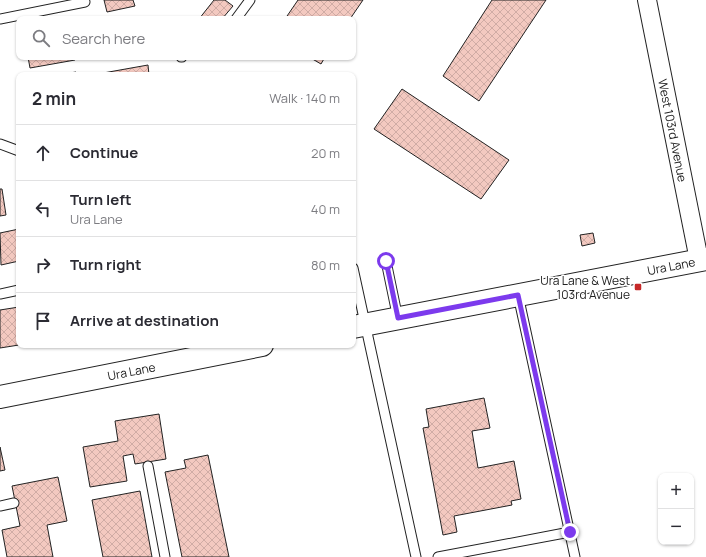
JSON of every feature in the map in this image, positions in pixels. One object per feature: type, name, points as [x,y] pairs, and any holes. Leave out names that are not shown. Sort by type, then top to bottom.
[{"type":"street","name":"West 103rd Avenue","points":[[646,0],[703,259]]},
{"type":"street","name":"Ura Lane","points":[[359,326],[703,259]]},
{"type":"street","name":"Ura Lane","points":[[0,397],[247,348]]},
{"type":"lane","points":[[238,16],[250,0]]},
{"type":"lane","points":[[0,19],[85,2]]},
{"type":"lane","points":[[0,144],[16,149]]},
{"type":"lane","points":[[386,261],[398,318]]},
{"type":"lane","points":[[0,294],[16,291]]},
{"type":"lane","points":[[518,295],[575,557]]},
{"type":"lane","points":[[356,297],[359,326],[416,557]]},
{"type":"lane","points":[[148,466],[165,557]]},
{"type":"lane","points":[[0,506],[14,503]]},
{"type":"lane","points":[[438,557],[570,532]]},
{"type":"building","points":[[104,0],[133,0],[135,6],[107,12]]},
{"type":"building","points":[[214,0],[225,0],[233,6],[225,16],[201,16]]},
{"type":"building","points":[[298,0],[363,0],[352,16],[287,16]]},
{"type":"building","points":[[492,0],[546,0],[479,101],[443,76]]},
{"type":"building","points":[[29,60],[75,60],[30,68]]},
{"type":"building","points":[[314,60],[323,60],[321,64]]},
{"type":"building","points":[[148,65],[149,72],[109,72]]},
{"type":"building","points":[[402,89],[509,160],[481,199],[374,129]]},
{"type":"building","points":[[0,189],[2,189],[6,215],[0,216]]},
{"type":"building","points":[[16,230],[16,262],[1,265],[0,233]]},
{"type":"building","points":[[593,233],[595,243],[582,246],[580,235]]},
{"type":"building","points":[[16,307],[16,345],[0,348],[0,310]]},
{"type":"building","points":[[484,398],[490,428],[472,431],[478,468],[514,461],[521,499],[511,501],[512,505],[454,516],[457,532],[443,535],[423,428],[429,427],[426,409]]},
{"type":"building","points":[[159,414],[166,459],[135,464],[133,454],[123,456],[127,481],[90,487],[83,447],[118,441],[115,421]]},
{"type":"building","points":[[0,447],[5,470],[0,471]]},
{"type":"building","points":[[208,455],[229,557],[182,557],[165,472],[186,468],[184,460]]},
{"type":"building","points":[[58,477],[67,521],[47,525],[53,557],[7,557],[2,530],[20,526],[12,486]]},
{"type":"building","points":[[140,491],[152,557],[103,557],[92,500]]},
{"type":"place","name":"Ura Lane & West 103rd Avenue","points":[[638,287]]},
{"type":"route","points":[[386,261],[398,318],[518,295],[570,532]]}]
